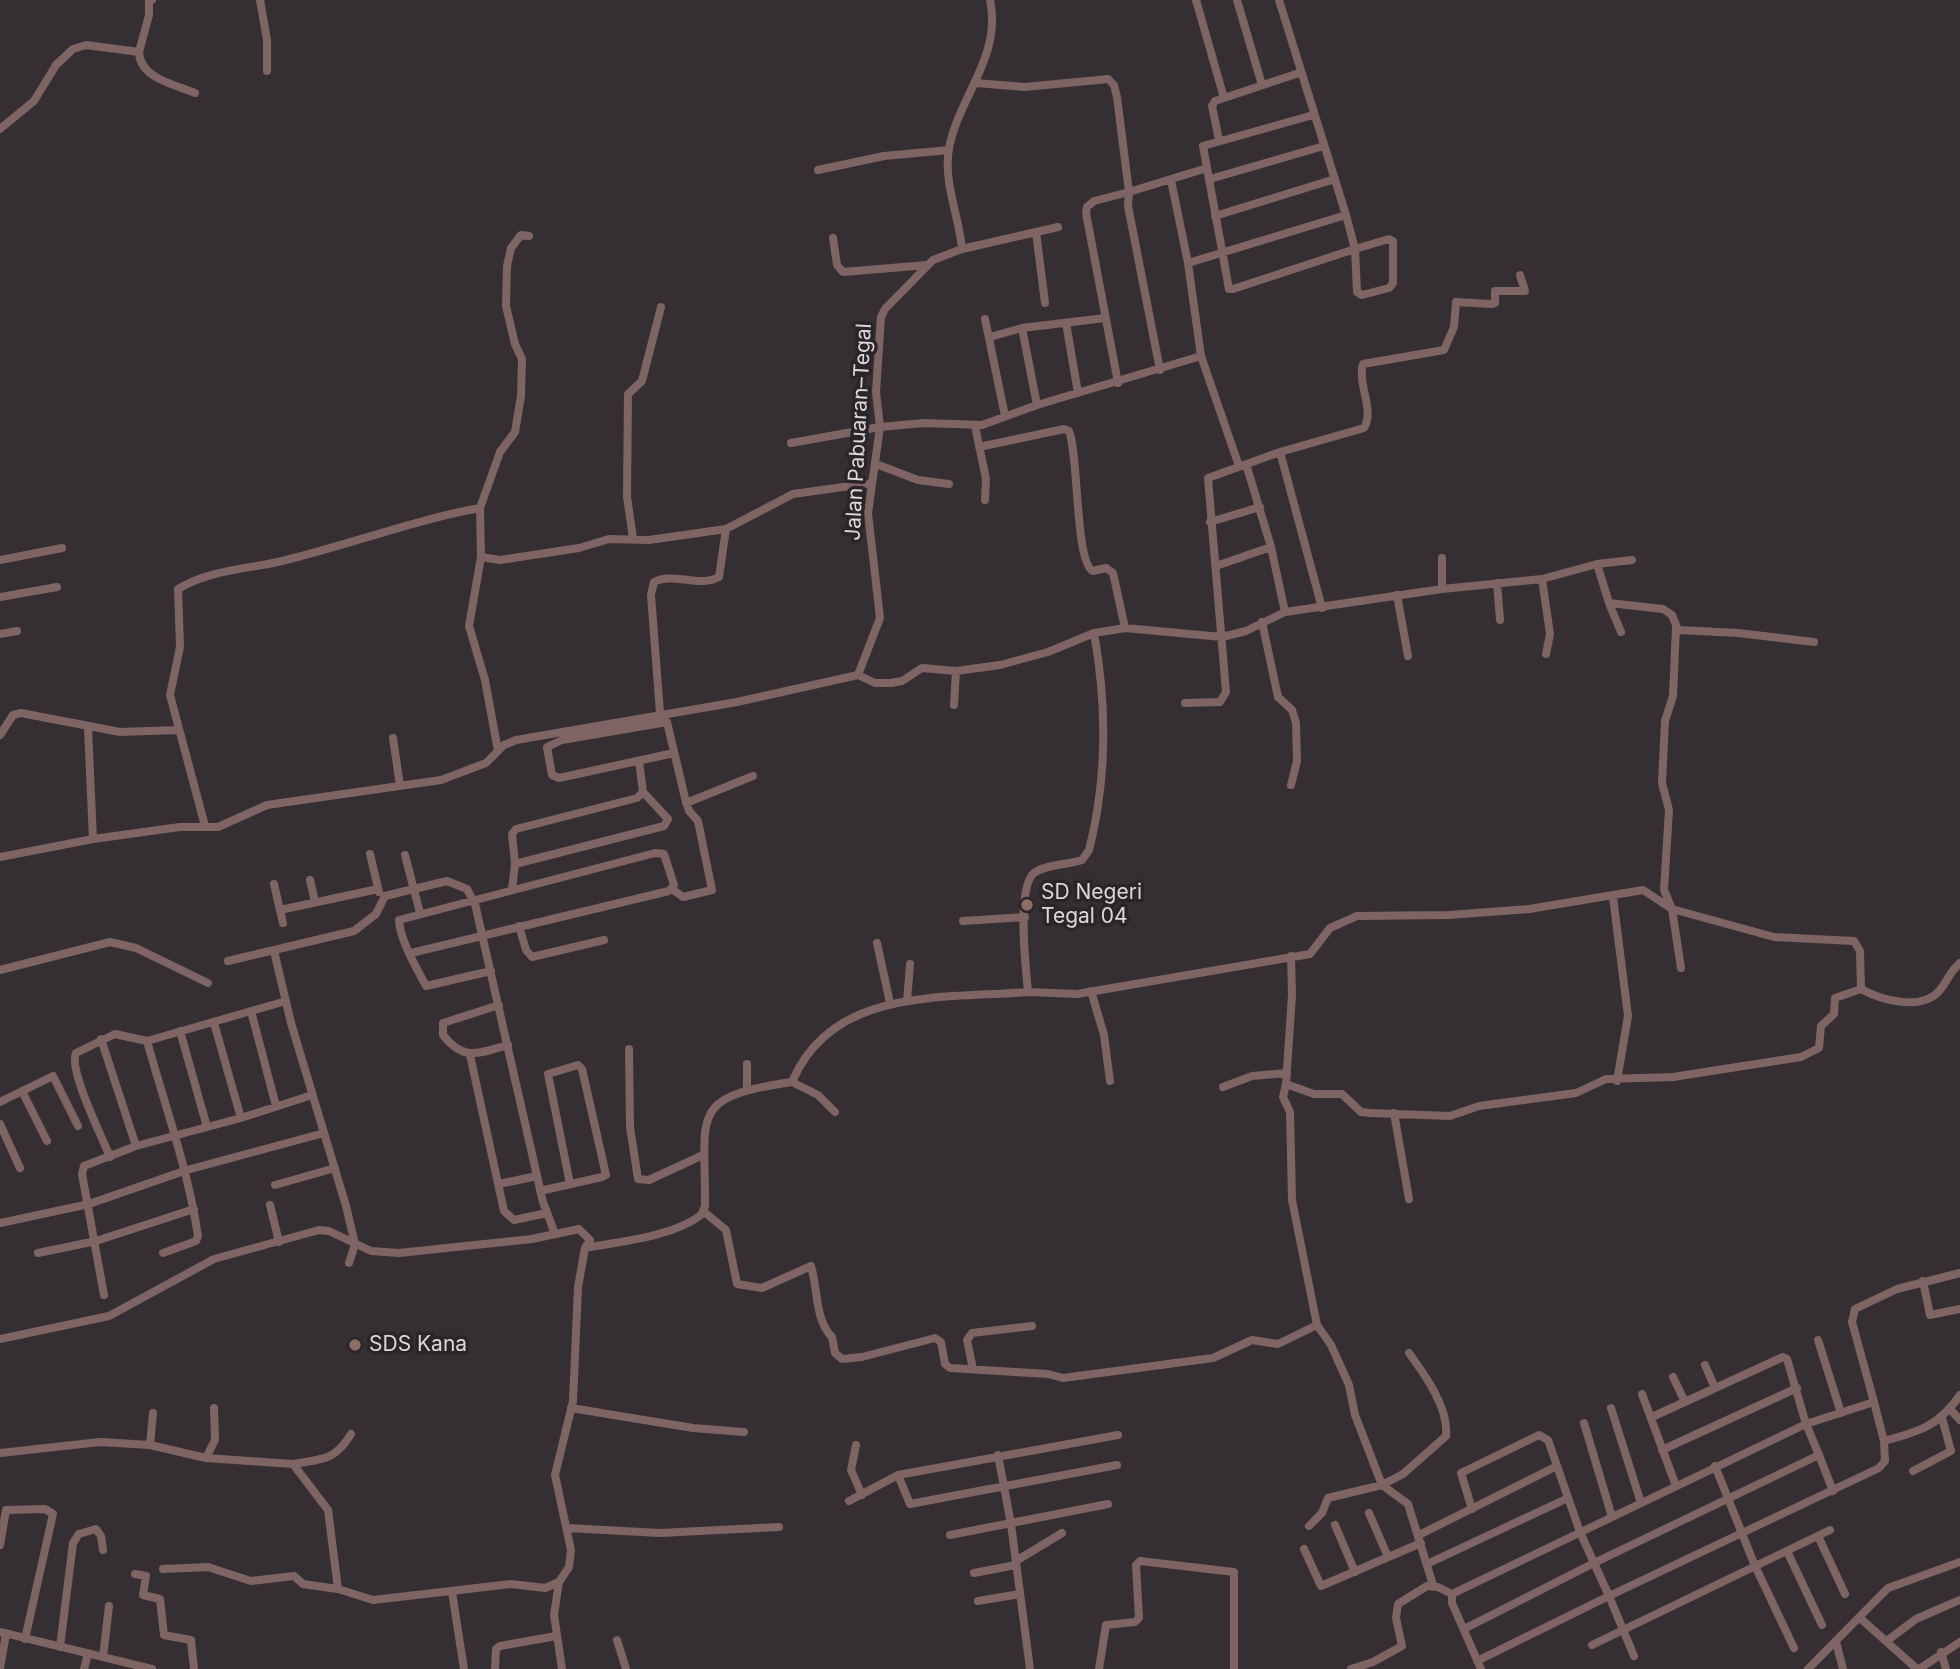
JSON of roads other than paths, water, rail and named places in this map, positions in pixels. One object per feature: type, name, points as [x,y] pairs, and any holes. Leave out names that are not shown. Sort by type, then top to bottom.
[{"type":"street","points":[[150,0],[149,15],[139,52],[140,63],[147,73],[195,93]]},
{"type":"street","points":[[260,0],[267,40],[267,71]]},
{"type":"street","points":[[962,249],[958,217],[947,177],[949,150],[958,117],[985,65],[992,29],[990,0]]},
{"type":"street","points":[[1196,0],[1224,98]]},
{"type":"street","points":[[1237,0],[1262,85]]},
{"type":"street","points":[[1279,0],[1299,73],[1335,179],[1346,215],[1354,248],[1359,295],[1392,286],[1392,239],[1354,248],[1233,289],[1227,285],[1203,146],[1313,115]]},
{"type":"street","points":[[0,129],[34,101],[53,70],[73,49],[86,46],[139,52]]},
{"type":"street","points":[[1219,141],[1213,103],[1299,73]]},
{"type":"street","points":[[976,83],[1025,87],[1102,78],[1111,81],[1117,97],[1129,191],[1128,206],[1160,370]]},
{"type":"street","points":[[1210,179],[1324,146]]},
{"type":"street","points":[[818,170],[884,156],[949,150]]},
{"type":"street","points":[[1118,383],[1087,207],[1094,201],[1207,168]]},
{"type":"street","points":[[1215,216],[1335,179]]},
{"type":"street","points":[[1171,180],[1188,263],[1200,356],[1260,507],[1285,612]]},
{"type":"street","points":[[1188,263],[1346,215]]},
{"type":"street","name":"Jalan Pabuaran–Tegal","points":[[858,675],[880,618],[869,537],[872,483],[880,427],[876,392],[882,312],[927,265],[962,249],[1058,227]]},
{"type":"street","points":[[1036,232],[1045,303]]},
{"type":"street","points":[[498,751],[485,680],[469,626],[481,557],[480,508],[492,470],[515,432],[518,421],[524,376],[522,359],[507,311],[507,266],[517,239],[521,235],[529,236]]},
{"type":"street","points":[[833,238],[837,265],[843,272],[927,265]]},
{"type":"street","points":[[1185,703],[1220,702],[1225,698],[1208,478],[1280,452],[1364,428],[1368,418],[1361,373],[1363,364],[1444,351],[1454,327],[1454,304],[1494,304],[1495,291],[1525,290],[1520,275]]},
{"type":"street","points":[[633,538],[627,497],[628,394],[642,381],[661,307]]},
{"type":"street","points":[[990,337],[1022,328],[1105,318]]},
{"type":"street","points":[[985,319],[1005,416]]},
{"type":"street","points":[[1066,323],[1078,393]]},
{"type":"street","points":[[1022,328],[1037,405]]},
{"type":"street","points":[[791,443],[880,427],[934,423],[975,426],[1200,356]]},
{"type":"street","points":[[975,426],[986,479],[985,500]]},
{"type":"street","points":[[979,447],[1064,429],[1070,432],[1086,563],[1093,571],[1107,568],[1113,573],[1125,628]]},
{"type":"street","points":[[1280,452],[1322,608]]},
{"type":"street","points":[[876,464],[918,480],[949,484]]},
{"type":"street","points":[[481,557],[500,560],[579,548],[609,539],[649,540],[726,528],[793,494],[872,483]]},
{"type":"street","points":[[1210,522],[1260,507]]},
{"type":"street","points":[[205,826],[170,695],[180,647],[178,589],[237,570],[316,552],[429,517],[480,508]]},
{"type":"street","points":[[660,713],[652,595],[654,582],[669,578],[708,581],[719,577],[726,528]]},
{"type":"street","points":[[1216,566],[1271,547]]},
{"type":"street","points":[[0,560],[62,548]]},
{"type":"street","points":[[1441,558],[1441,589]]},
{"type":"street","points":[[0,857],[93,839],[222,825],[267,805],[441,780],[486,763],[498,751],[516,740],[660,713],[737,702],[858,675],[875,683],[891,683],[902,681],[922,668],[956,670],[1012,663],[1094,633],[1125,628],[1222,637],[1246,631],[1285,612],[1441,589],[1542,579],[1597,564],[1632,560]]},
{"type":"street","points":[[1597,564],[1621,632]]},
{"type":"street","points":[[1542,579],[1550,634],[1546,654]]},
{"type":"street","points":[[1497,583],[1500,621]]},
{"type":"street","points":[[0,597],[57,587]]},
{"type":"street","points":[[1397,595],[1408,656]]},
{"type":"street","points":[[1609,603],[1663,609],[1671,613],[1676,628],[1673,696],[1665,721],[1662,772],[1669,810],[1664,890],[1672,909],[1681,968]]},
{"type":"street","points":[[1262,622],[1278,697],[1292,710],[1296,723],[1297,761],[1291,785]]},
{"type":"street","points":[[1676,628],[1814,642]]},
{"type":"street","points":[[0,634],[17,631]]},
{"type":"street","points":[[1028,992],[1025,917],[1027,889],[1034,873],[1082,860],[1089,850],[1093,835],[1102,771],[1102,678],[1094,633]]},
{"type":"street","points":[[954,705],[956,670]]},
{"type":"street","points":[[0,734],[13,715],[21,713],[88,728],[120,732],[178,730]]},
{"type":"street","points":[[411,953],[672,890],[682,897],[712,890],[698,821],[687,803],[674,753],[665,720],[562,740],[547,747],[546,752],[552,775],[559,778],[674,753]]},
{"type":"street","points":[[88,728],[93,839]]},
{"type":"street","points":[[393,738],[400,786]]},
{"type":"street","points":[[515,864],[664,826],[668,819],[643,792],[639,761]]},
{"type":"street","points":[[687,803],[753,776]]},
{"type":"street","points":[[512,889],[515,864],[512,834],[516,829],[616,804],[643,792]]},
{"type":"street","points":[[491,971],[429,987],[398,922],[406,916],[655,853],[664,854],[668,860],[674,885],[672,890]]},
{"type":"street","points":[[228,961],[354,931],[376,914],[381,898],[370,854]]},
{"type":"street","points":[[405,855],[420,913]]},
{"type":"street","points":[[310,880],[315,902]]},
{"type":"street","points":[[381,898],[447,881],[467,889],[473,899],[537,1176],[555,1234]]},
{"type":"street","points":[[274,884],[283,923]]},
{"type":"street","points":[[280,910],[378,889]]},
{"type":"street","points":[[792,1082],[800,1062],[826,1035],[853,1016],[890,1003],[1028,992],[1060,994],[1091,991],[1291,956],[1315,951],[1330,929],[1357,916],[1488,913],[1647,891],[1672,909],[1787,939],[1854,941],[1860,951],[1861,989]]},
{"type":"street","points":[[1614,897],[1628,1016],[1617,1081]]},
{"type":"street","points":[[963,921],[1025,917]]},
{"type":"street","points":[[519,926],[526,950],[532,957],[604,940]]},
{"type":"street","points":[[0,970],[110,942],[136,948],[208,983]]},
{"type":"street","points":[[877,943],[890,1003]]},
{"type":"street","points":[[274,951],[355,1244],[349,1263]]},
{"type":"street","points":[[1291,956],[1292,995],[1283,1097],[1290,1112],[1292,1200],[1317,1325],[1349,1385],[1355,1415],[1382,1485],[1405,1500],[1433,1585],[1452,1594]]},
{"type":"street","points":[[1286,1084],[1314,1094],[1342,1094],[1361,1112],[1450,1116],[1479,1106],[1556,1098],[1591,1088],[1606,1079],[1617,1081],[1693,1075],[1801,1057],[1819,1048],[1821,1026],[1834,1014],[1835,998],[1861,989],[1886,1000],[1929,998],[1939,992],[1948,975],[1960,963]]},
{"type":"street","points":[[907,1001],[910,964]]},
{"type":"street","points":[[1091,991],[1104,1035],[1110,1082]]},
{"type":"street","points":[[110,1157],[73,1058],[76,1053],[115,1034],[148,1041],[286,1001]]},
{"type":"street","points":[[499,1005],[443,1023],[443,1035],[448,1042],[470,1055],[508,1045]]},
{"type":"street","points":[[251,1012],[276,1106]]},
{"type":"street","points":[[214,1023],[241,1118]]},
{"type":"street","points":[[180,1031],[207,1127]]},
{"type":"street","points":[[101,1040],[136,1146]]},
{"type":"street","points":[[148,1041],[173,1136],[187,1170],[198,1239],[163,1253]]},
{"type":"street","points":[[629,1049],[630,1127],[638,1179],[649,1180],[703,1155]]},
{"type":"street","points":[[470,1055],[509,1219],[547,1213]]},
{"type":"street","points":[[747,1064],[747,1089]]},
{"type":"street","points":[[541,1191],[570,1184],[606,1175],[582,1069],[578,1065],[548,1074],[570,1184]]},
{"type":"street","points":[[1223,1087],[1252,1076],[1287,1073]]},
{"type":"street","points":[[0,1102],[53,1076],[78,1126]]},
{"type":"street","points":[[585,1248],[682,1225],[696,1219],[703,1211],[705,1125],[712,1111],[729,1096],[747,1089],[792,1082],[818,1095],[835,1112]]},
{"type":"street","points":[[22,1091],[47,1141]]},
{"type":"street","points":[[104,1295],[82,1169],[136,1146],[241,1118],[312,1095]]},
{"type":"street","points":[[1394,1113],[1409,1199]]},
{"type":"street","points":[[0,1124],[20,1168]]},
{"type":"street","points":[[0,1223],[89,1204],[187,1170],[324,1133]]},
{"type":"street","points":[[275,1185],[335,1168]]},
{"type":"street","points":[[499,1184],[537,1176]]},
{"type":"street","points":[[270,1205],[279,1242]]},
{"type":"street","points":[[38,1253],[96,1241],[194,1209]]},
{"type":"street","points":[[703,1211],[726,1230],[737,1284],[762,1288],[810,1266],[825,1332],[832,1337],[838,1357],[862,1357],[935,1338],[941,1342],[946,1367],[1048,1374],[1063,1378],[1213,1358],[1252,1340],[1278,1344],[1317,1325]]},
{"type":"street","points":[[0,1339],[109,1316],[204,1263],[324,1230],[370,1251],[399,1253],[555,1234],[571,1229],[584,1231],[590,1240],[585,1248],[578,1287],[571,1408],[555,1475],[571,1560],[559,1582],[554,1615],[562,1669]]},
{"type":"street","points":[[1452,1594],[1452,1603],[1479,1665],[1609,1596],[1879,1468],[1885,1461],[1884,1441],[1852,1322],[1855,1309],[1897,1289],[1960,1273]]},
{"type":"street","points":[[1923,1281],[1930,1315],[1960,1309]]},
{"type":"street","points":[[972,1369],[967,1340],[972,1333],[1032,1326]]},
{"type":"street","points":[[1818,1340],[1842,1413]]},
{"type":"street","points":[[1309,1526],[1322,1513],[1328,1498],[1382,1485],[1403,1474],[1446,1436],[1447,1427],[1433,1389],[1409,1353]]},
{"type":"street","points":[[1651,1417],[1783,1357],[1787,1359],[1806,1424],[1833,1491]]},
{"type":"street","points":[[1705,1365],[1715,1388]]},
{"type":"street","points":[[1673,1377],[1685,1402]]},
{"type":"street","points":[[1662,1450],[1797,1388]]},
{"type":"street","points":[[1642,1394],[1676,1486]]},
{"type":"street","points":[[1884,1441],[1924,1429],[1942,1418],[1960,1395]]},
{"type":"street","points":[[1452,1594],[1806,1424],[1874,1402]]},
{"type":"street","points":[[206,1458],[215,1440],[214,1408]]},
{"type":"street","points":[[571,1408],[693,1428],[744,1432]]},
{"type":"street","points":[[1611,1408],[1642,1503]]},
{"type":"street","points":[[1950,1409],[1960,1420]]},
{"type":"street","points":[[150,1445],[153,1413]]},
{"type":"street","points":[[1913,1471],[1951,1451],[1942,1418]]},
{"type":"street","points":[[1584,1423],[1612,1517]]},
{"type":"street","points":[[0,1453],[86,1442],[150,1445],[206,1458],[293,1464],[330,1457],[341,1451],[351,1434]]},
{"type":"street","points":[[849,1501],[898,1475],[1118,1435]]},
{"type":"street","points":[[1472,1509],[1461,1473],[1539,1435],[1548,1440],[1580,1532],[1634,1656]]},
{"type":"street","points":[[856,1445],[851,1470],[862,1494]]},
{"type":"street","points":[[998,1455],[1011,1524],[1030,1669]]},
{"type":"street","points":[[1464,1629],[1819,1455]]},
{"type":"street","points":[[293,1464],[328,1510],[338,1589]]},
{"type":"street","points":[[898,1475],[910,1504],[1117,1465]]},
{"type":"street","points":[[1304,1549],[1321,1586],[1388,1557],[1472,1509],[1557,1466]]},
{"type":"street","points":[[1715,1466],[1755,1566],[1794,1648]]},
{"type":"street","points":[[1427,1564],[1568,1498]]},
{"type":"street","points":[[950,1535],[1108,1504]]},
{"type":"street","points":[[0,1545],[6,1510],[46,1509],[53,1514],[25,1639]]},
{"type":"street","points":[[1369,1513],[1388,1557]]},
{"type":"street","points":[[1335,1525],[1355,1572]]},
{"type":"street","points":[[567,1528],[660,1533],[779,1527]]},
{"type":"street","points":[[60,1647],[72,1544],[79,1534],[96,1529],[102,1536],[103,1550]]},
{"type":"street","points":[[1592,1645],[1830,1530]]},
{"type":"street","points":[[974,1573],[1016,1563],[1062,1533]]},
{"type":"street","points":[[1818,1536],[1845,1594]]},
{"type":"street","points":[[1787,1551],[1822,1625]]},
{"type":"street","points":[[1099,1669],[1106,1625],[1135,1622],[1139,1618],[1136,1565],[1140,1561],[1234,1572],[1234,1669]]},
{"type":"street","points":[[1808,1669],[1888,1588],[1960,1562]]},
{"type":"street","points":[[163,1569],[208,1567],[251,1581],[294,1576],[303,1584],[338,1589],[373,1600],[510,1584],[545,1588],[559,1582]]},
{"type":"street","points":[[135,1574],[146,1576],[143,1595],[160,1599],[164,1635],[191,1640],[194,1669]]},
{"type":"street","points":[[1351,1669],[1373,1662],[1402,1646],[1396,1618],[1398,1604],[1433,1585]]},
{"type":"street","points":[[452,1591],[464,1669]]},
{"type":"street","points":[[978,1601],[1020,1594]]},
{"type":"street","points":[[1888,1640],[1916,1619],[1960,1600]]},
{"type":"street","points":[[103,1657],[109,1606]]},
{"type":"street","points":[[1860,1618],[1918,1669],[1960,1642]]},
{"type":"street","points":[[0,1668],[3,1633],[152,1669]]},
{"type":"street","points":[[495,1669],[496,1649],[500,1646],[556,1636]]},
{"type":"street","points":[[617,1640],[626,1669]]},
{"type":"street","points":[[1836,1642],[1843,1669]]},
{"type":"street","points":[[1941,1652],[1946,1669]]},
{"type":"street","points":[[84,1669],[88,1654]]},
{"type":"place","name":"SD Negeri Tegal 04","points":[[1027,905]]},
{"type":"place","name":"SDS Kana","points":[[355,1345]]}]
